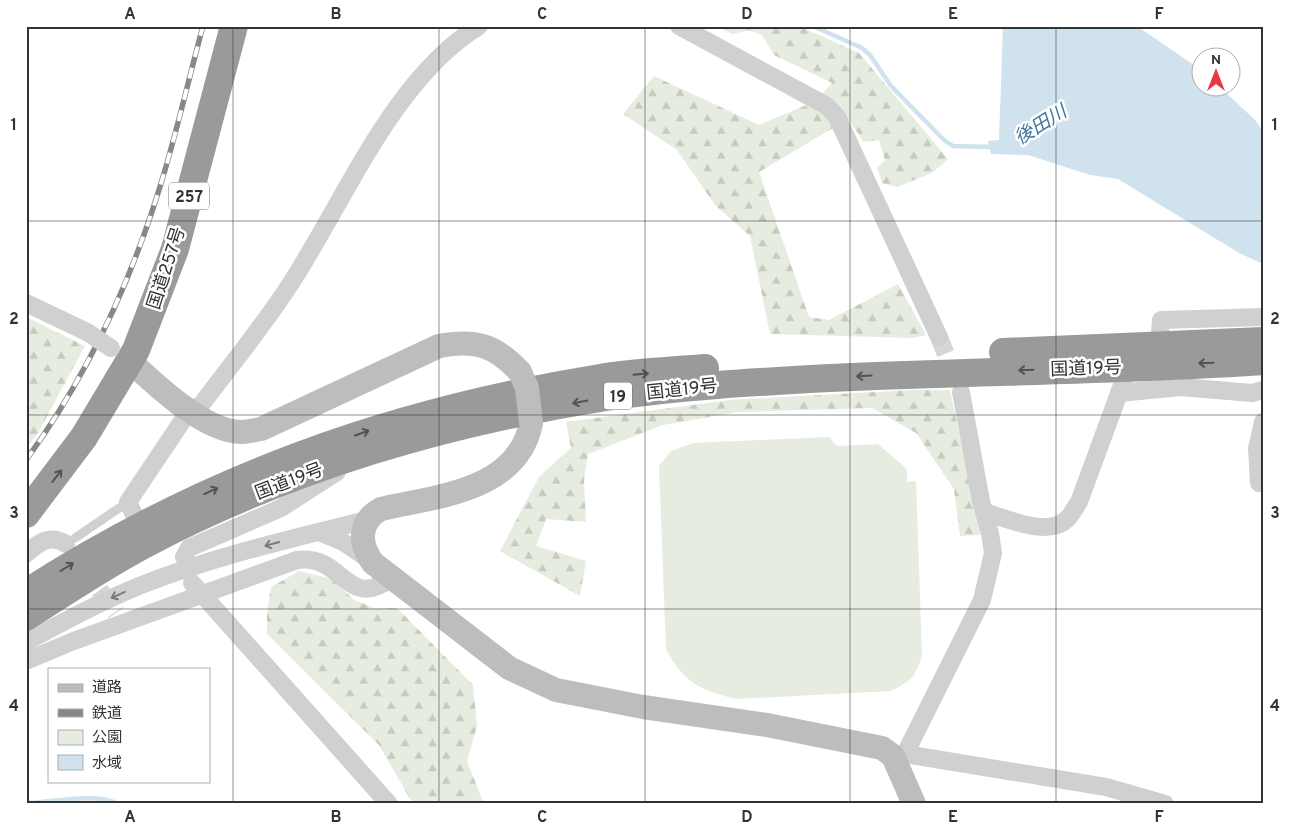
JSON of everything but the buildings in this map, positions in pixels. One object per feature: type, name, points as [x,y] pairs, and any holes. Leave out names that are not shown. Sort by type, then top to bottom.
[{"type":"highway","name":"国道257号","points":[[121,355],[175,249],[234,26]]},
{"type":"highway","name":"国道19号","points":[[26,593],[134,514],[212,490],[291,458],[370,430],[480,401],[601,378],[747,364],[1159,345],[1260,344]]},
{"type":"highway","name":"国道19号","points":[[26,617],[80,581],[148,543],[224,506],[302,474],[487,420],[608,397],[753,382],[1129,366],[1260,344]]},
{"type":"highway","name":"257","points":[[26,514],[84,437],[121,355]]},
{"type":"street","points":[[134,514],[190,411],[201,405],[290,286],[396,108],[436,60],[479,26]]},
{"type":"street","points":[[679,26],[828,106],[842,126],[939,337]]},
{"type":"street","points":[[26,303],[87,332],[121,355],[190,411],[220,427],[241,432],[261,429],[421,353],[456,342],[475,343],[494,350],[520,372],[527,388],[531,423],[523,447],[514,460],[498,474],[459,491],[381,509],[366,520],[213,561],[140,586],[92,607],[26,642]]},
{"type":"street","points":[[984,512],[1044,528],[1057,526],[1068,519],[1078,502],[1129,366]]},
{"type":"street","points":[[1119,392],[1181,387],[1252,393],[1263,390]]},
{"type":"street","points":[[914,804],[899,755],[982,600],[993,553],[961,392]]},
{"type":"street","points":[[1259,483],[1257,448],[1263,422]]},
{"type":"street","points":[[184,557],[189,548],[281,508],[328,477],[379,450]]},
{"type":"street","points":[[366,520],[363,529],[363,546],[373,563]]},
{"type":"street","points":[[319,532],[343,542],[393,577],[509,668],[556,690],[643,708],[768,725],[882,748],[899,755],[1106,787],[1165,804]]},
{"type":"street","points":[[26,554],[44,540],[52,538],[70,541]]},
{"type":"street","points":[[26,661],[119,618],[197,589],[297,560],[307,558],[324,562],[353,586],[360,589],[376,588],[393,577]]},
{"type":"street","points":[[197,589],[390,804]]},
{"type":"lane","points":[[70,541],[134,514]]},
{"type":"green space","points":[[717,26],[799,26],[859,53],[948,159],[932,173],[897,187],[882,183],[877,168],[885,160],[879,140],[864,142],[848,119],[759,172],[809,317],[829,320],[898,284],[926,335],[914,338],[770,334],[750,236],[715,205],[677,150],[623,114],[654,76],[759,125],[816,101],[832,83],[774,55],[762,35],[749,30],[732,34]]},
{"type":"green space","points":[[26,317],[85,346],[38,433],[26,449]]},
{"type":"green space","points":[[911,390],[950,390],[981,535],[960,536],[954,489],[916,433],[872,408],[738,412],[663,425],[588,454],[584,481],[586,522],[546,519],[536,546],[586,561],[580,596],[500,551],[539,477],[571,448],[566,422],[729,400]]},
{"type":"green space","points":[[829,437],[837,446],[878,444],[907,469],[907,482],[916,481],[922,655],[915,673],[908,681],[891,691],[737,699],[703,688],[679,670],[666,649],[659,466],[671,451],[693,443]]},
{"type":"green space","points":[[299,571],[332,579],[354,600],[374,608],[397,608],[473,685],[477,726],[467,761],[484,804],[413,804],[379,745],[267,634],[267,612],[271,587]]},
{"type":"water","points":[[1003,26],[1137,26],[1192,64],[1192,98],[1232,98],[1255,120],[1263,131],[1263,267],[1261,263],[1239,253],[1118,179],[1090,175],[1028,155],[991,154],[988,141],[999,140]]},
{"type":"waterway","name":"後田川","points":[[813,26],[862,48],[870,55],[891,86],[944,140],[953,146],[995,147]]},
{"type":"waterway","points":[[26,801],[30,803],[88,798],[110,800],[118,804]]},
{"type":"tunnel","points":[[939,337],[957,382]]},
{"type":"tunnel","points":[[84,568],[116,613]]},
{"type":"railway","points":[[26,460],[49,427],[90,358],[124,284],[153,209],[165,170],[203,26]]}]
